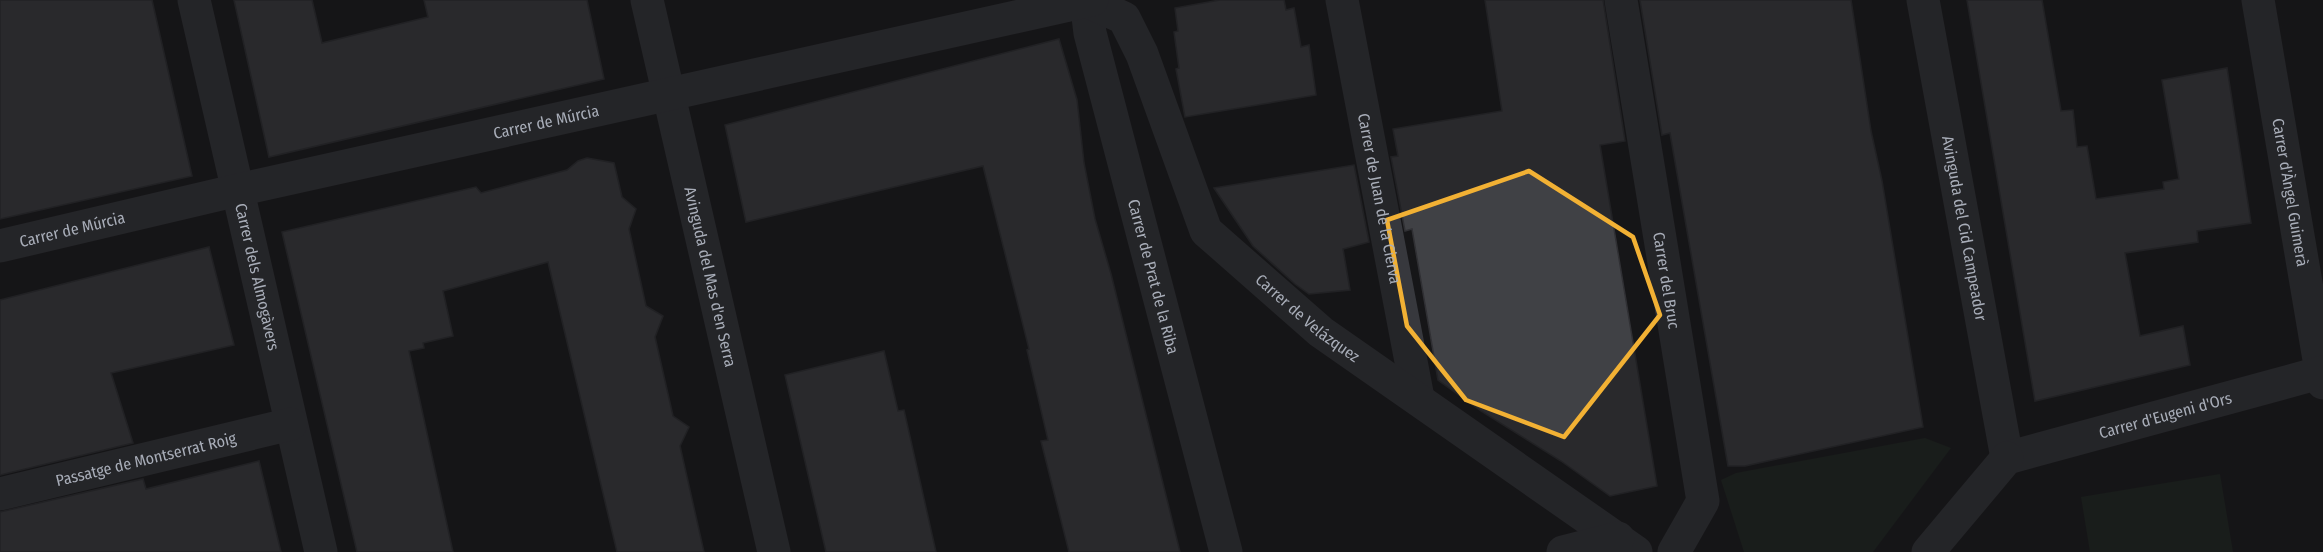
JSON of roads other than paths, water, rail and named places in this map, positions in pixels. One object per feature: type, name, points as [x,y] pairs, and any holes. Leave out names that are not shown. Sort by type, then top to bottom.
[{"type":"street","name":"Carrer dels Almogàvers","points":[[194,0],[321,552]]},
{"type":"street","name":"Avinguda del Mas d'en Serra","points":[[647,0],[774,552]]},
{"type":"street","name":"Carrer de Múrcia","points":[[0,246],[238,190],[668,96],[1088,0]]},
{"type":"street","name":"Carrer de Velázquez","points":[[1088,0],[1124,18],[1142,54],[1206,231],[1321,332],[1419,398],[1627,545]]},
{"type":"street","name":"Carrer de Prat de la Riba","points":[[1088,0],[1089,33],[1226,552]]},
{"type":"street","name":"Carrer de Juan de la Cierva","points":[[1342,0],[1419,398]]},
{"type":"street","name":"Carrer del Bruc","points":[[1621,0],[1703,501],[1674,552]]},
{"type":"street","name":"Avinguda del Cid Campeador","points":[[1923,0],[2007,458]]},
{"type":"street","name":"Carrer d'Àngel Guimerà","points":[[2258,0],[2322,376]]},
{"type":"street","name":"Carrer d'Eugeni d'Ors","points":[[2007,458],[2322,376]]},
{"type":"street","name":"Passatge de Montserrat Roig","points":[[0,494],[291,424]]},
{"type":"street","points":[[1928,552],[2007,458]]},
{"type":"street","points":[[1563,552],[1627,545]]}]
